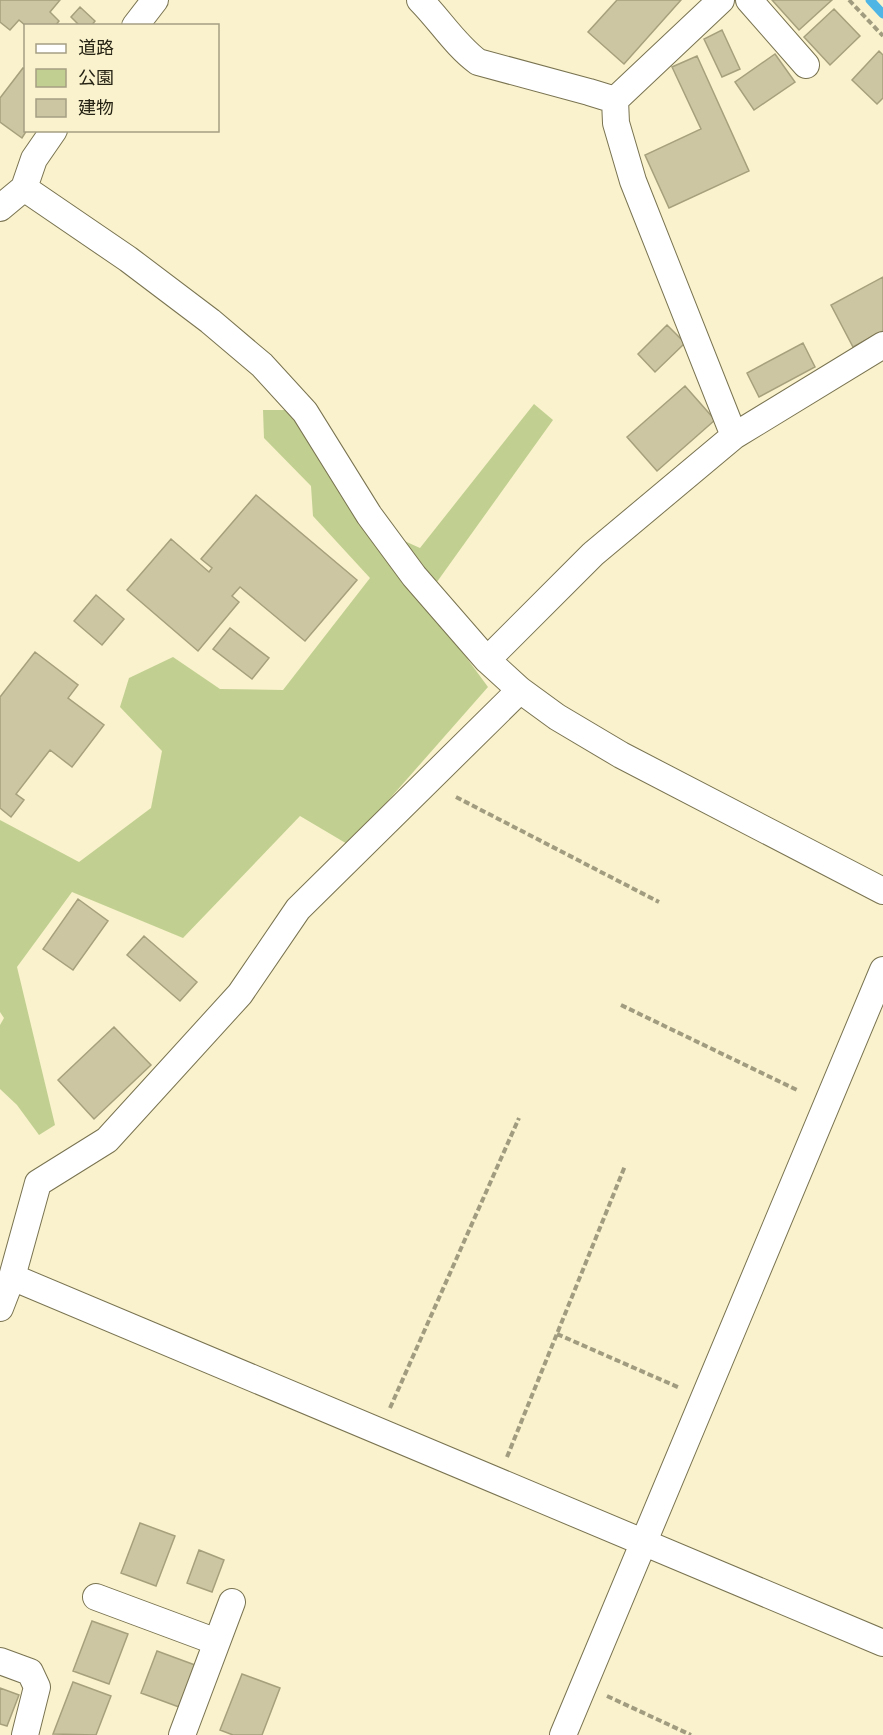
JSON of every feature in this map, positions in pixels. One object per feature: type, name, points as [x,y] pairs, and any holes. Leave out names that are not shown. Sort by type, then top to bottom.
[{"type":"street","points":[[137,24],[155,0]]},
{"type":"street","points":[[420,0],[464,52],[478,62],[615,100]]},
{"type":"street","points":[[721,0],[615,100],[616,123],[633,181],[734,436]]},
{"type":"street","points":[[749,0],[807,65]]},
{"type":"street","points":[[0,208],[24,188],[34,159],[53,132]]},
{"type":"street","points":[[24,188],[128,259],[210,321],[262,365],[305,412],[369,515],[414,576],[487,660],[520,690],[557,717],[621,755],[883,891]]},
{"type":"street","points":[[487,660],[593,554],[734,436],[883,345]]},
{"type":"street","points":[[0,1308],[12,1277],[38,1183],[107,1140],[240,994],[298,909],[520,690]]},
{"type":"street","points":[[563,1735],[883,970]]},
{"type":"street","points":[[12,1277],[883,1643]]},
{"type":"street","points":[[96,1597],[217,1642]]},
{"type":"street","points":[[182,1735],[232,1602]]},
{"type":"street","points":[[0,1661],[30,1672],[37,1687],[25,1735]]},
{"type":"path","points":[[849,0],[883,36]]},
{"type":"path","points":[[456,797],[659,902]]},
{"type":"path","points":[[621,1005],[797,1090]]},
{"type":"path","points":[[386,1417],[519,1118]]},
{"type":"path","points":[[503,1468],[625,1166]]},
{"type":"path","points":[[557,1334],[683,1389]]},
{"type":"path","points":[[606,1695],[691,1735]]},
{"type":"green space","points":[[534,404],[553,420],[424,600],[488,687],[349,845],[300,816],[183,938],[72,892],[17,967],[55,1125],[39,1135],[17,1105],[0,1089],[0,1025],[4,1018],[0,1012],[0,820],[79,862],[151,808],[162,751],[120,707],[129,678],[173,657],[220,689],[283,690],[370,578],[313,516],[311,486],[264,438],[263,410],[292,410],[360,521],[420,548]]},
{"type":"building","points":[[0,0],[60,0],[50,12],[59,21],[57,24],[24,24],[19,20],[10,30],[0,22]]},
{"type":"building","points":[[617,0],[681,0],[624,64],[588,32]]},
{"type":"building","points":[[772,0],[832,0],[799,30]]},
{"type":"building","points":[[80,7],[95,21],[93,24],[78,24],[71,17]]},
{"type":"building","points":[[834,9],[860,36],[830,65],[804,37]]},
{"type":"building","points":[[722,30],[740,69],[722,77],[704,39]]},
{"type":"building","points":[[879,51],[883,55],[883,98],[877,104],[852,80]]},
{"type":"building","points":[[775,54],[795,82],[754,110],[735,82]]},
{"type":"building","points":[[697,56],[749,171],[669,208],[645,155],[701,129],[672,67]]},
{"type":"building","points":[[24,68],[26,132],[22,138],[0,122],[0,98]]},
{"type":"building","points":[[883,277],[883,331],[853,347],[831,305]]},
{"type":"building","points":[[667,325],[685,343],[655,372],[638,354]]},
{"type":"building","points":[[803,343],[815,367],[759,397],[747,373]]},
{"type":"building","points":[[685,386],[715,420],[657,471],[627,437]]},
{"type":"building","points":[[256,495],[357,580],[305,641],[240,587],[232,596],[239,602],[198,651],[127,590],[171,539],[209,572],[212,568],[201,559]]},
{"type":"building","points":[[96,595],[124,619],[102,645],[74,621]]},
{"type":"building","points":[[230,628],[269,658],[252,679],[213,649]]},
{"type":"building","points":[[35,652],[78,685],[68,698],[104,725],[72,767],[50,750],[16,794],[24,800],[11,817],[0,808],[0,697]]},
{"type":"building","points":[[78,899],[108,921],[73,970],[43,949]]},
{"type":"building","points":[[144,936],[197,982],[180,1001],[127,955]]},
{"type":"building","points":[[114,1027],[151,1065],[94,1119],[58,1080]]},
{"type":"building","points":[[140,1523],[175,1536],[156,1586],[121,1573]]},
{"type":"building","points":[[199,1550],[224,1560],[212,1592],[187,1583]]},
{"type":"building","points":[[92,1621],[128,1634],[109,1684],[73,1671]]},
{"type":"building","points":[[157,1651],[195,1665],[179,1707],[141,1693]]},
{"type":"building","points":[[242,1674],[280,1688],[262,1735],[233,1735],[220,1730]]},
{"type":"building","points":[[73,1682],[111,1696],[96,1735],[53,1734]]},
{"type":"building","points":[[0,1688],[19,1695],[7,1726],[0,1724]]},
{"type":"waterway","points":[[870,0],[883,14]]}]
